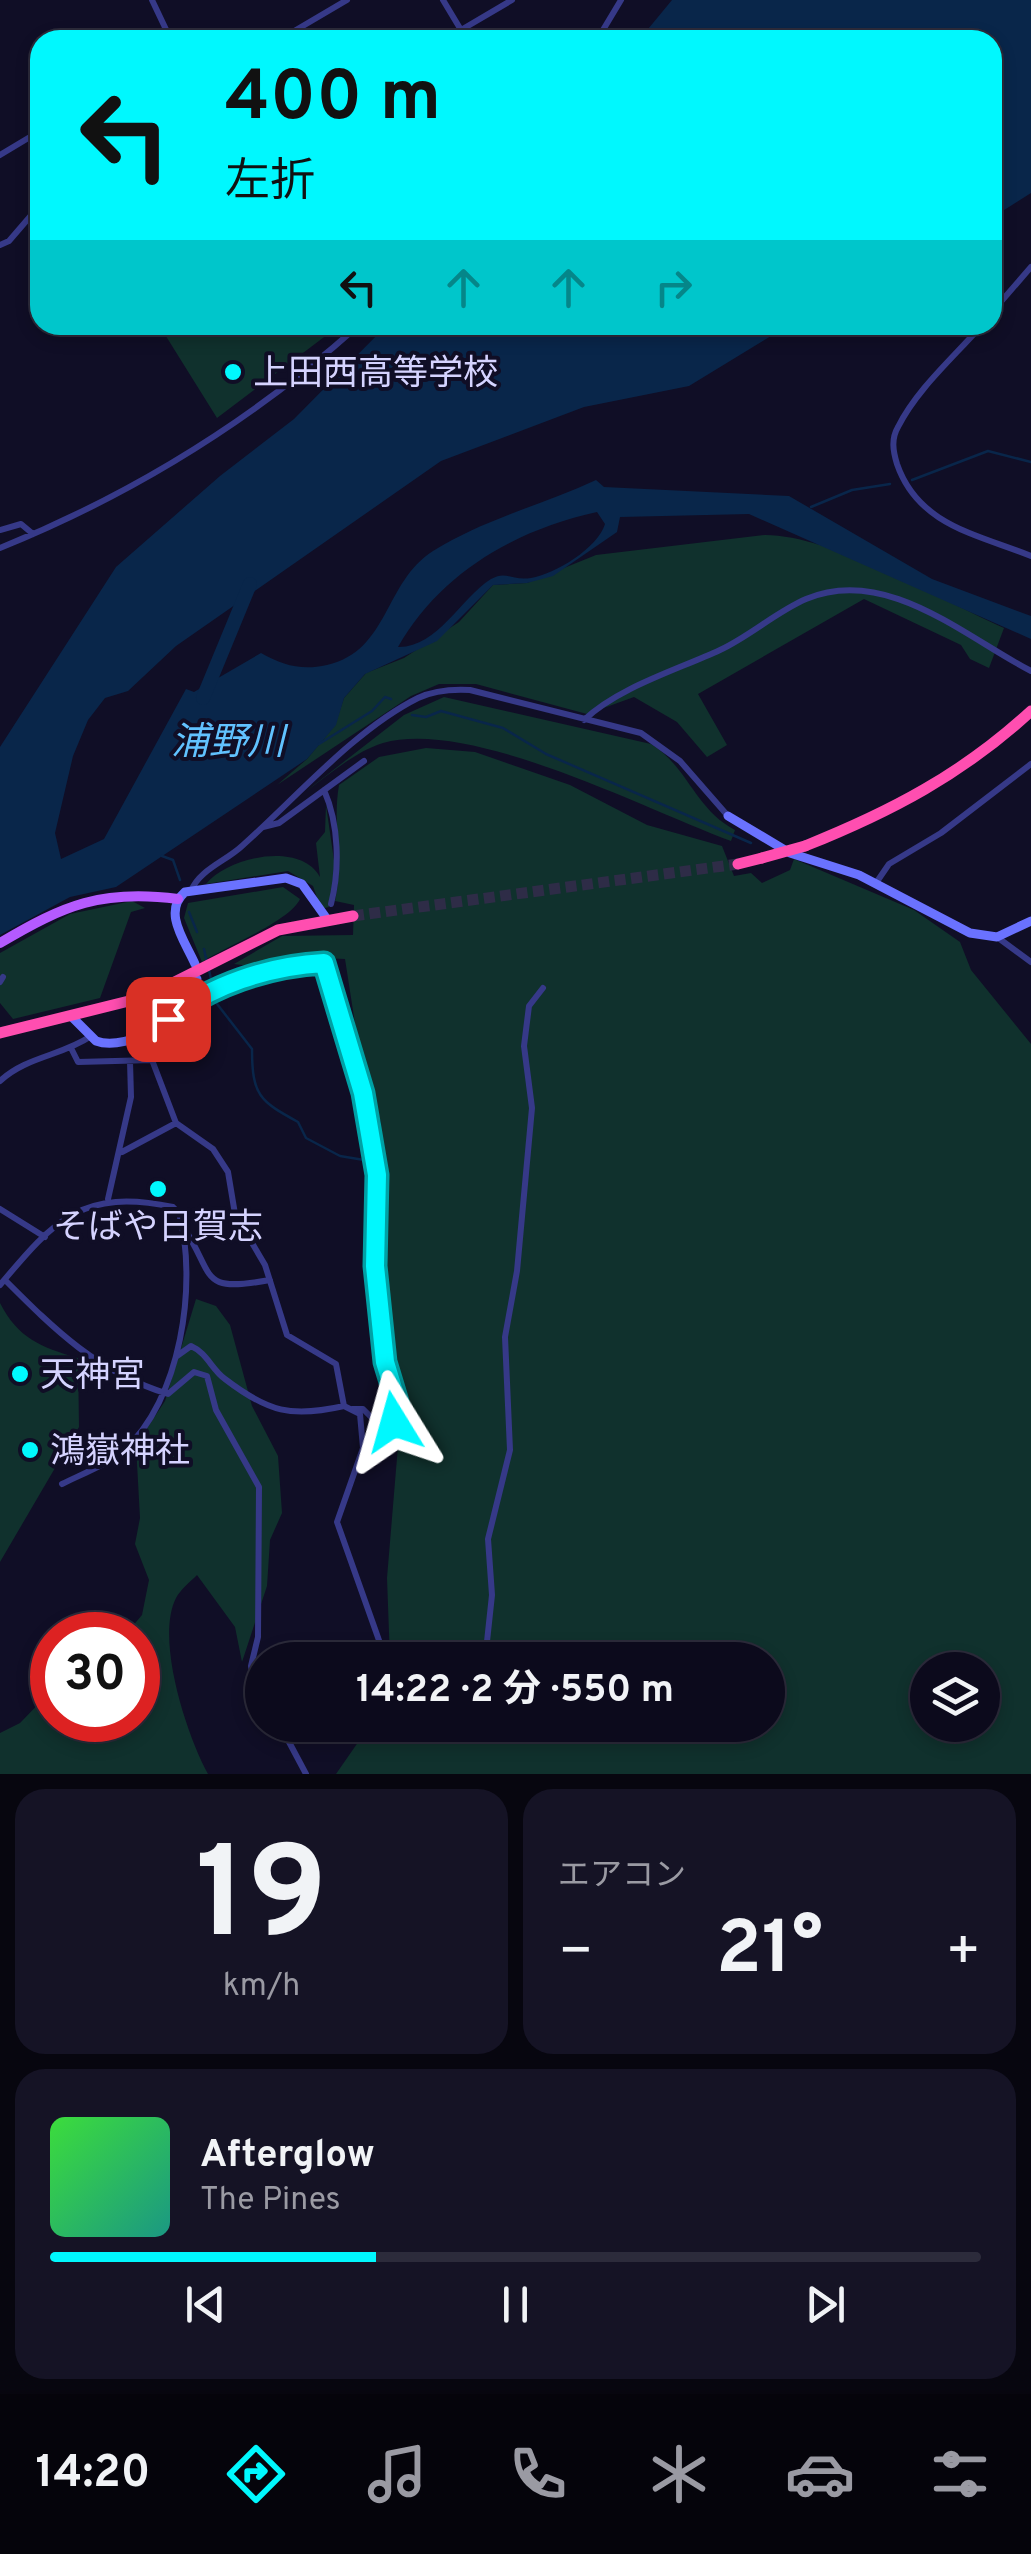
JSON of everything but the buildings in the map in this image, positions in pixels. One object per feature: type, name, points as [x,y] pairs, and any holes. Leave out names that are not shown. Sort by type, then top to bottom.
[{"type":"highway","points":[[738,864],[805,846],[872,819],[937,785],[1031,711]]},
{"type":"highway","points":[[0,1033],[95,1011],[175,986],[268,934],[306,922],[353,916]]},
{"type":"main road","points":[[0,944],[72,904],[128,894],[178,898]]},
{"type":"street","points":[[152,0],[166,30]]},
{"type":"street","points":[[296,30],[347,0]]},
{"type":"street","points":[[443,0],[461,30],[512,0]]},
{"type":"street","points":[[603,30],[621,0]]},
{"type":"street","points":[[0,155],[30,138]]},
{"type":"street","points":[[0,245],[9,241],[30,217]]},
{"type":"street","points":[[1002,301],[1031,268]]},
{"type":"street","points":[[0,548],[109,499],[222,430],[346,335]]},
{"type":"street","points":[[973,335],[904,416],[894,438],[895,456],[906,487],[928,512],[1031,556]]},
{"type":"street","points":[[0,530],[20,524],[34,534]]},
{"type":"street","points":[[584,720],[738,641],[796,604],[842,591],[880,594],[962,628],[1031,671]]},
{"type":"street","points":[[191,890],[197,879],[262,827],[292,794],[426,694],[470,690],[658,741],[680,760],[728,816],[790,853],[876,883],[956,927],[997,937],[1031,962]]},
{"type":"street","points":[[262,827],[278,823],[364,761]]},
{"type":"street","points":[[876,883],[889,864],[942,833],[1031,764]]},
{"type":"street","points":[[324,790],[332,808],[338,874],[330,904]]},
{"type":"street","points":[[195,964],[175,921],[178,898],[191,890],[286,878],[308,890],[311,902],[306,922]]},
{"type":"street","points":[[311,902],[328,919]]},
{"type":"street","points":[[997,937],[1031,921]]},
{"type":"street","points":[[176,1357],[191,1346],[198,1349],[222,1378],[273,1408],[312,1415],[363,1409],[384,1426],[394,1422],[398,1405],[385,1362],[375,1266],[377,1175],[363,1093],[324,963],[279,965],[188,1000]]},
{"type":"street","points":[[71,1016],[91,1036],[114,1045],[126,1044],[188,1000],[196,989],[197,979]]},
{"type":"street","points":[[487,1642],[492,1595],[488,1539],[510,1450],[505,1337],[517,1271],[532,1108],[524,1046],[529,1006],[543,988]]},
{"type":"street","points":[[91,1036],[88,1025],[95,1011]]},
{"type":"street","points":[[152,1028],[158,1036],[183,1028],[186,1041]]},
{"type":"street","points":[[0,1081],[42,1055],[71,1048],[91,1036]]},
{"type":"street","points":[[71,1048],[78,1062],[152,1060],[176,1123],[213,1149],[228,1172],[235,1214],[270,1280],[289,1338],[336,1364],[348,1408],[362,1424],[363,1448],[337,1522],[380,1642]]},
{"type":"street","points":[[108,1199],[122,1152],[131,1097],[130,1060]]},
{"type":"street","points":[[122,1152],[176,1123]]},
{"type":"street","points":[[257,1642],[258,1488],[216,1410],[207,1376],[194,1372],[174,1392],[164,1392],[61,1338],[2,1283],[64,1220],[108,1199],[173,1207],[198,1261],[219,1283],[237,1286],[270,1280]]},
{"type":"street","points":[[0,1209],[45,1237]]},
{"type":"street","points":[[62,1484],[120,1454],[164,1392],[185,1331],[182,1227]]},
{"type":"street","points":[[291,1742],[306,1774]]},
{"type":"green space","name":"上田西高等学校","points":[[165,335],[327,335],[217,418]]},
{"type":"green space","points":[[765,535],[792,538],[853,557],[1004,628],[989,668],[970,659],[961,645],[864,599],[698,694],[727,745],[707,757],[677,722],[634,697],[587,714],[476,684],[439,684],[411,696],[277,785],[307,759],[335,725],[344,698],[366,673],[404,658],[459,622],[493,585],[527,583],[596,555]]},
{"type":"green space","points":[[444,697],[651,744],[674,764],[710,811],[735,830],[731,841],[557,771],[462,743],[419,739],[383,743],[352,758],[305,792],[404,715]]},
{"type":"green space","points":[[426,748],[475,752],[570,785],[647,825],[722,846],[734,876],[751,873],[762,883],[790,870],[794,859],[914,910],[960,942],[971,970],[1031,1044],[1031,1774],[336,1774],[358,1742],[785,1742],[785,1642],[389,1642],[387,1578],[401,1410],[385,1303],[381,1122],[361,1062],[345,959],[299,957],[257,967],[234,964],[282,936],[353,935],[354,905],[335,901],[339,785],[379,757]]},
{"type":"green space","points":[[326,805],[336,874],[329,907],[321,909],[313,886],[288,871],[206,884],[230,866],[264,857],[297,859],[320,877],[316,843],[325,832]]},
{"type":"green space","points":[[283,887],[300,899],[294,907],[202,962],[184,918],[188,903]]},
{"type":"green space","points":[[132,901],[145,908],[131,912],[100,998],[13,1019],[0,1003],[0,953],[70,914]]},
{"type":"green space","points":[[196,1299],[216,1306],[230,1325],[252,1406],[278,1456],[282,1513],[270,1540],[267,1586],[249,1642],[245,1642],[242,1662],[235,1627],[197,1575],[178,1595],[170,1616],[176,1687],[208,1774],[0,1774],[0,1733],[30,1713],[30,1742],[160,1742],[160,1612],[143,1612],[149,1580],[135,1544],[140,1518],[136,1445],[165,1401]]},
{"type":"green space","points":[[0,1303],[14,1325],[32,1340],[78,1358],[79,1427],[0,1562]]},
{"type":"water","points":[[672,0],[1031,0],[1031,193],[1002,211],[1002,30],[647,30]]},
{"type":"water","name":"浦野川","points":[[377,335],[773,335],[689,386],[584,407],[441,461],[176,646],[128,691],[105,698],[88,720],[73,756],[55,833],[61,859],[104,839],[186,689],[194,692],[261,653],[300,667],[318,667],[347,657],[363,646],[404,580],[433,551],[472,530],[596,480],[604,487],[789,496],[932,579],[1031,616],[1031,639],[749,514],[620,517],[617,532],[553,576],[527,583],[493,585],[437,641],[365,674],[344,698],[336,725],[307,759],[116,887],[70,897],[0,935],[0,747],[116,567],[220,476],[294,419]],"holes":[[[597,512],[605,524],[585,551],[541,576],[501,575],[491,579],[437,631],[412,645],[398,647],[435,597],[482,558],[537,530]]]},
{"type":"waterway","points":[[912,480],[988,451],[1031,462]]},
{"type":"waterway","points":[[811,507],[852,490],[890,484]]},
{"type":"waterway","points":[[203,698],[250,584]]},
{"type":"waterway","points":[[319,744],[372,711],[385,697],[391,699]]},
{"type":"waterway","points":[[412,715],[426,717],[441,711],[503,728],[546,754],[751,843]]},
{"type":"waterway","points":[[162,856],[173,860],[180,880]]},
{"type":"waterway","points":[[189,912],[197,932]]},
{"type":"waterway","points":[[204,949],[207,963]]},
{"type":"waterway","points":[[209,970],[212,984]]},
{"type":"waterway","points":[[214,1000],[252,1049],[254,1077],[267,1102],[298,1122],[306,1138],[340,1156],[370,1161]]},
{"type":"tunnel","points":[[353,916],[738,864]]},
{"type":"place","name":"上田西高等学校","points":[[233,372]]},
{"type":"place","name":"そばや日賀志","points":[[158,1189]]},
{"type":"place","name":"天神宮","points":[[20,1374]]},
{"type":"place","name":"鴻嶽神社","points":[[30,1450]]},
{"type":"route","points":[[168,1019],[188,1000],[212,994],[266,969],[324,963],[363,1093],[377,1175],[375,1266],[383,1351],[398,1405],[394,1422]]}]
